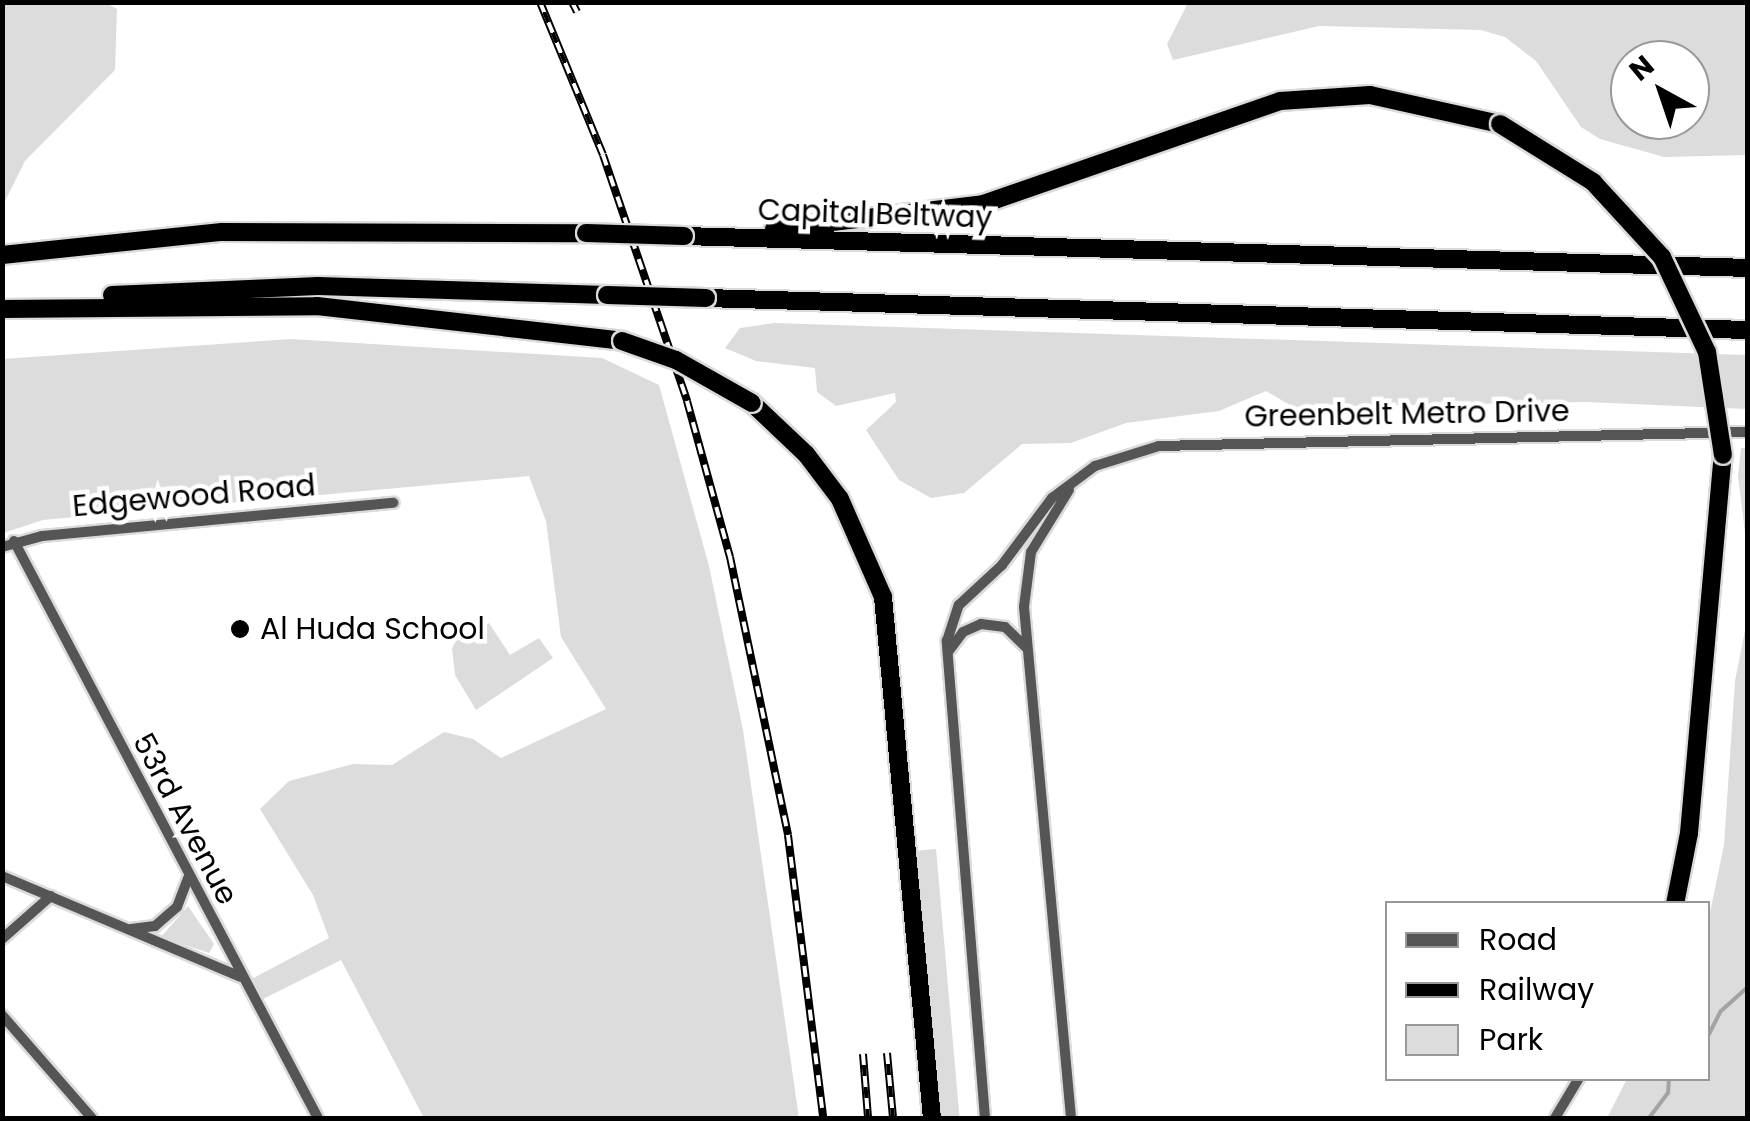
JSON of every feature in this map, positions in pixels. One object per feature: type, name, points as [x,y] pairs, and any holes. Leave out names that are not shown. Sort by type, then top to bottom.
[{"type":"highway","points":[[684,236],[939,213],[1042,184],[1280,101],[1325,95],[1415,100],[1500,124],[1593,182],[1662,258],[1707,352],[1723,455],[1688,833],[1677,901]]},
{"type":"highway","name":"Capital Beltway","points":[[2,254],[241,231],[586,233],[1748,268]]},
{"type":"highway","points":[[2,308],[226,287],[1748,330]]},
{"type":"highway","points":[[2,308],[317,306],[622,341],[676,360],[752,404],[806,454],[840,499],[883,596],[932,1118]]},
{"type":"street","name":"Greenbelt Metro Drive","points":[[984,1118],[949,627],[960,605],[1002,566],[1045,506],[1076,481],[1118,456],[1159,446],[1748,432]]},
{"type":"street","points":[[1071,1118],[1024,592],[1031,552],[1076,481]]},
{"type":"street","name":"Edgewood Road","points":[[8,544],[393,503]]},
{"type":"street","name":"53rd Avenue","points":[[8,544],[318,1118]]},
{"type":"street","points":[[948,653],[963,632],[981,624],[1005,627],[1026,648]]},
{"type":"street","points":[[2,876],[242,977]]},
{"type":"street","points":[[127,930],[155,926],[177,907],[188,878]]},
{"type":"street","points":[[2,939],[51,896]]},
{"type":"street","points":[[2,1015],[92,1118]]},
{"type":"street","points":[[1555,1118],[1578,1081]]},
{"type":"green space","points":[[2,3],[106,3],[117,9],[115,70],[25,161],[3,205]]},
{"type":"green space","points":[[1188,3],[1747,3],[1747,155],[1664,157],[1600,139],[1581,127],[1536,61],[1505,37],[1481,30],[1319,26],[1173,60],[1167,44]]},
{"type":"green space","points":[[774,323],[1747,355],[1747,409],[1586,402],[1293,407],[1266,391],[1219,411],[1126,423],[1071,443],[1022,444],[964,493],[931,498],[899,480],[866,430],[896,402],[895,393],[836,406],[817,392],[815,368],[756,361],[725,348],[740,328]]},
{"type":"green space","points":[[291,339],[602,358],[659,385],[709,566],[743,730],[799,1118],[424,1118],[341,960],[255,1003],[244,983],[329,938],[313,895],[260,809],[289,781],[353,764],[392,765],[444,732],[473,739],[501,758],[606,709],[561,637],[546,521],[529,476],[43,520],[3,533],[2,359]]},
{"type":"green space","points":[[1741,448],[1747,448],[1747,549],[1738,476]]},
{"type":"green space","points":[[1747,620],[1747,1118],[1607,1118],[1626,1081],[1710,1081],[1710,912],[1724,845],[1735,681]]},
{"type":"green space","points":[[489,623],[510,655],[539,638],[553,658],[476,710],[455,675],[452,648],[462,630],[470,636]]},
{"type":"green space","points":[[936,849],[960,1118],[940,1118],[917,851]]},
{"type":"green space","points":[[188,906],[214,944],[209,953],[161,937]]},
{"type":"waterway","points":[[1710,1032],[1721,1011],[1748,987]]},
{"type":"waterway","points":[[1649,1118],[1668,1093],[1669,1081]]},
{"type":"railway","points":[[540,2],[603,155],[687,401],[730,557],[788,835],[823,1118]]},
{"type":"railway","points":[[572,2],[577,12]]},
{"type":"railway","points":[[887,1053],[893,1118]]},
{"type":"railway","points":[[863,1054],[868,1118]]},
{"type":"place","name":"Al Huda School","points":[[240,629]]}]
